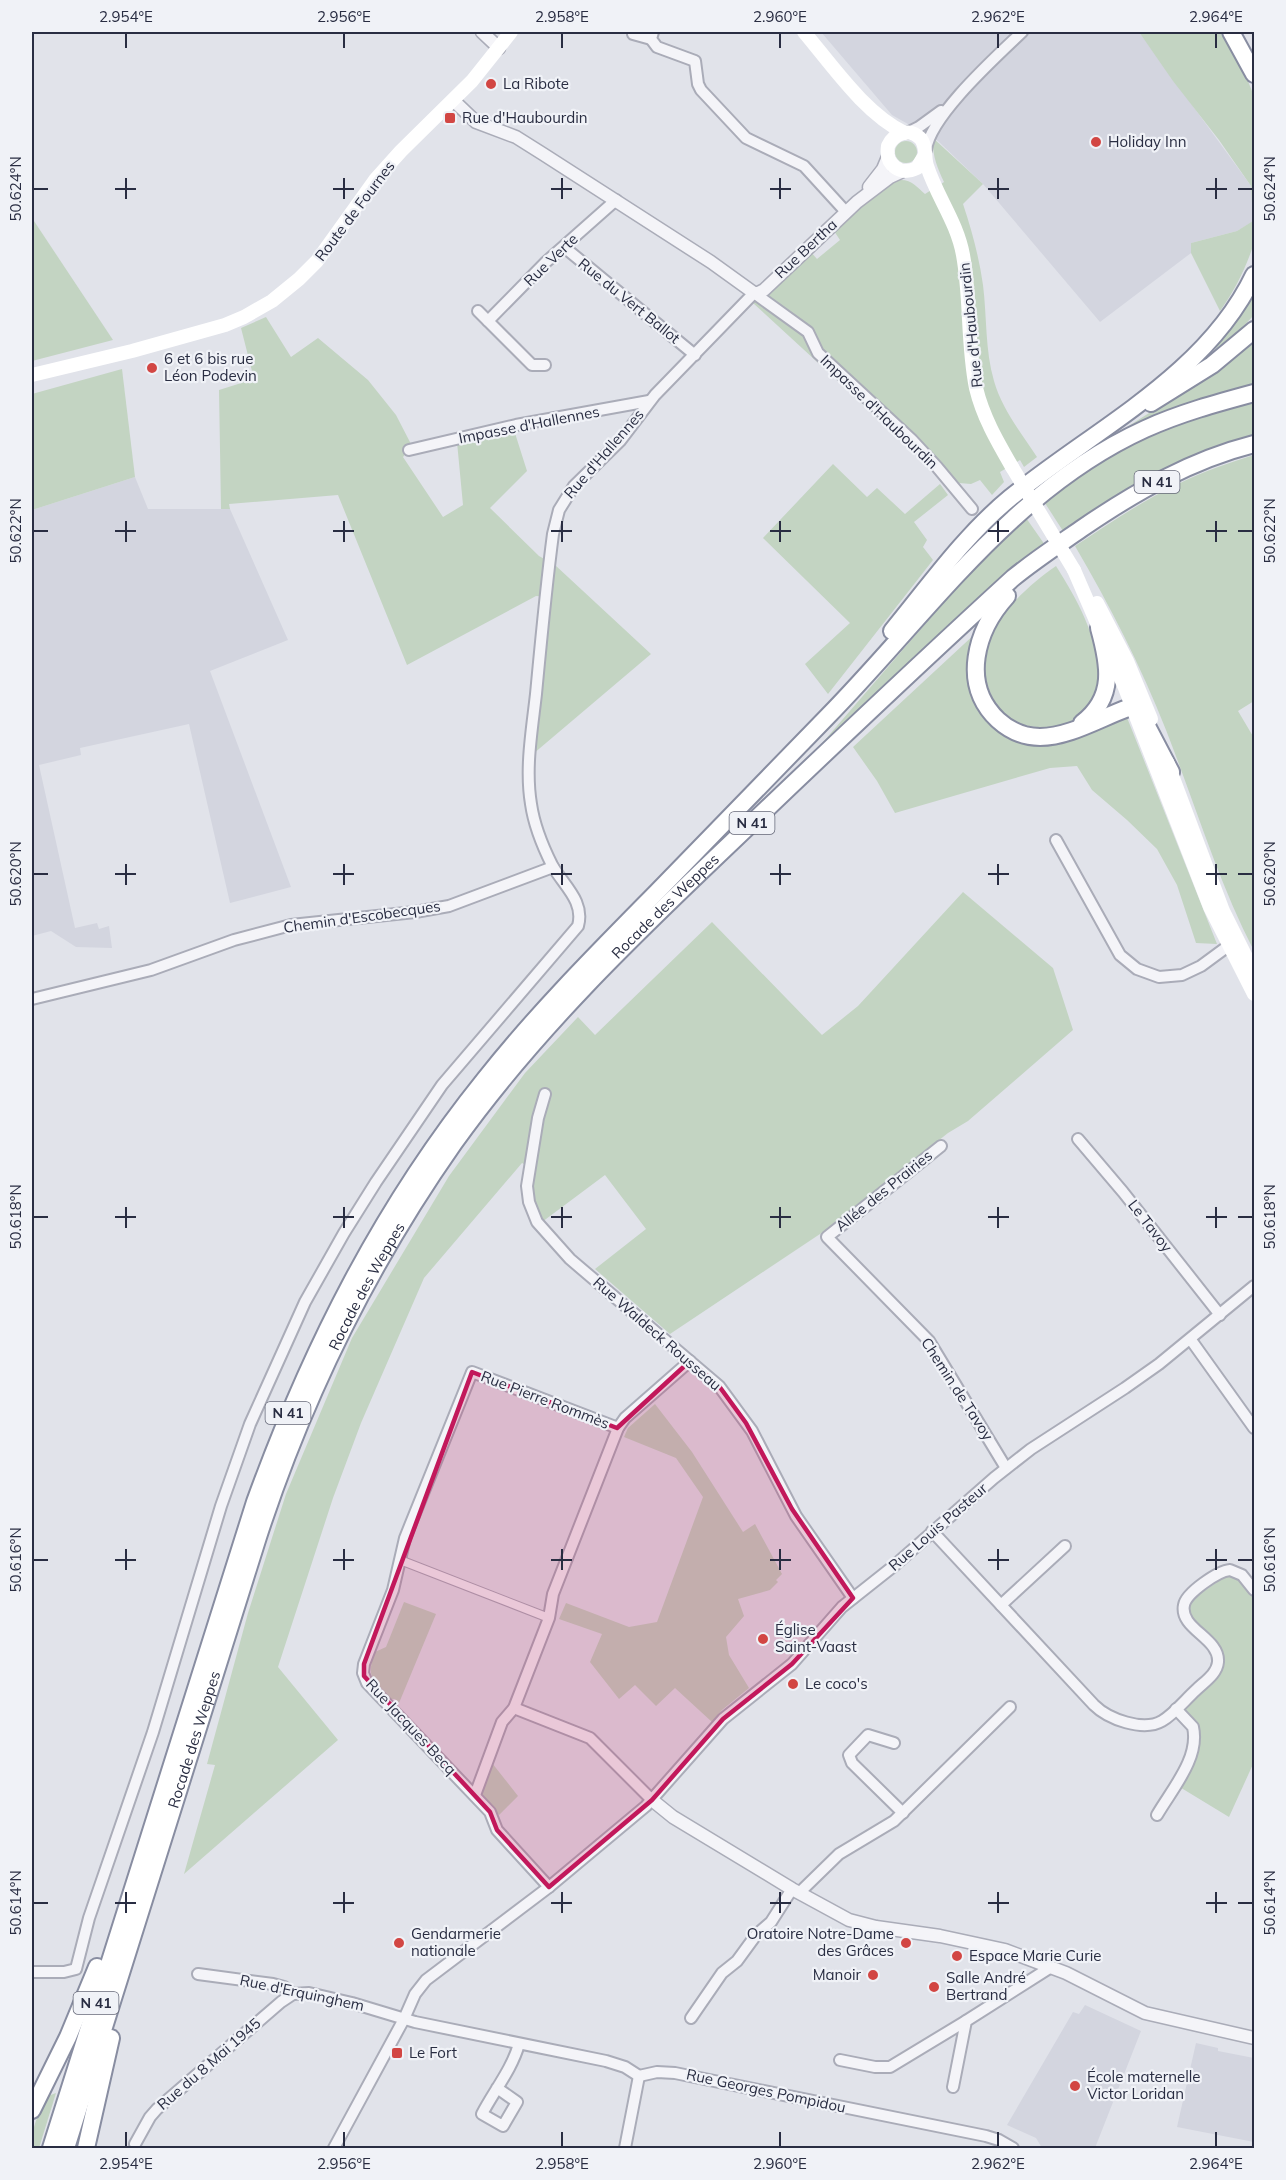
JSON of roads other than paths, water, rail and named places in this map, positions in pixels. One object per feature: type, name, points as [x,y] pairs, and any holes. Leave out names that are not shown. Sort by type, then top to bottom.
[{"type":"highway","points":[[1231,32],[1254,74]]},
{"type":"highway","points":[[786,759],[978,529],[1009,499],[1153,391],[1202,350],[1236,309],[1254,275]]},
{"type":"highway","points":[[1088,440],[1195,377],[1230,352],[1254,330]]},
{"type":"highway","name":"N 41","points":[[786,759],[837,707],[972,557],[1028,504],[1091,459],[1143,429],[1207,406],[1254,393]]},
{"type":"highway","name":"N 41","points":[[1069,537],[1168,476],[1210,458],[1254,444]]},
{"type":"highway","points":[[1069,537],[997,608],[980,640],[975,676],[980,696],[985,705],[1002,723],[1014,731],[1039,737],[1068,731],[1137,707],[1142,712],[1168,778]]},
{"type":"highway","name":"Rocade des Weppes","points":[[66,2148],[261,1528],[289,1449],[310,1398],[358,1299],[390,1240],[425,1185],[485,1102],[566,1005],[660,910],[884,698],[1027,566],[1069,537]]},
{"type":"highway","points":[[1068,731],[1092,714],[1104,690],[1109,667],[1099,628]]},
{"type":"highway","name":"Rocade des Weppes","points":[[51,2148],[255,1502],[277,1440],[315,1352],[343,1296],[418,1171],[517,1039],[586,964],[786,759]]},
{"type":"highway","points":[[32,2110],[76,2019],[115,1916],[142,1858]]},
{"type":"highway","points":[[86,2148],[113,2032],[131,1968],[143,1904]]},
{"type":"main road","name":"Route de Fournes","points":[[132,351],[244,317],[272,301],[299,279],[322,255],[381,173],[454,101],[511,32]]},
{"type":"main road","points":[[804,32],[860,97],[889,124],[919,137],[925,153],[919,166],[907,171]]},
{"type":"main road","points":[[860,97],[885,138],[887,153],[895,168],[907,171],[923,180],[944,204]]},
{"type":"main road","points":[[887,153],[894,137],[906,133]]},
{"type":"main road","name":"Rue d'Haubourdin","points":[[925,153],[927,167],[955,226],[963,253],[976,389],[992,432],[1074,570],[1094,598],[1118,643],[1143,701],[1168,778],[1233,942]]},
{"type":"main road","points":[[32,375],[132,351]]},
{"type":"main road","points":[[32,381],[132,351]]},
{"type":"main road","name":"Rue d'Haubourdin","points":[[1074,570],[1133,707]]},
{"type":"main road","points":[[1233,942],[1254,973]]},
{"type":"main road","points":[[1233,942],[1254,994]]},
{"type":"street","points":[[482,32],[499,48]]},
{"type":"street","points":[[925,153],[934,127],[960,95],[1022,32]]},
{"type":"street","points":[[633,34],[652,35],[657,47],[692,59],[697,66],[697,77],[701,90],[746,138],[804,166],[846,212]]},
{"type":"street","points":[[906,133],[929,121],[960,95]]},
{"type":"street","points":[[454,101],[476,122],[516,137],[711,262],[754,293]]},
{"type":"street","name":"Rue Bertha","points":[[857,202],[883,169],[887,153]]},
{"type":"street","name":"Rue Bertha","points":[[754,293],[758,294],[764,290],[857,202],[885,180],[907,171]]},
{"type":"street","name":"Rue Verte","points":[[488,321],[616,200]]},
{"type":"street","name":"Rue du Vert Ballot","points":[[564,247],[695,355]]},
{"type":"street","name":"Impasse d'Haubourdin","points":[[754,293],[808,332],[818,353],[912,440],[938,467],[972,509]]},
{"type":"street","name":"Rue d'Hallennes","points":[[553,867],[537,825],[530,793],[530,758],[551,548],[559,510],[574,486],[620,441],[649,401],[754,293]]},
{"type":"street","points":[[478,311],[532,365],[545,365]]},
{"type":"street","name":"Impasse d'Hallennes","points":[[409,450],[516,425],[649,401]]},
{"type":"street","points":[[1056,840],[1120,955],[1137,969],[1159,977],[1182,975],[1201,966],[1233,942]]},
{"type":"street","points":[[32,1972],[64,1972],[76,1969],[89,1918],[153,1732],[221,1506],[250,1424],[305,1302],[375,1182],[442,1084],[574,932],[580,920],[578,905],[553,867]]},
{"type":"street","name":"Chemin d'Escobecques","points":[[32,999],[151,970],[234,940],[291,925],[437,909],[471,899],[553,867]]},
{"type":"street","name":"Rue Waldeck Rousseau","points":[[545,1094],[528,1178],[529,1202],[537,1222],[570,1259],[719,1386],[746,1423],[792,1509],[854,1598]]},
{"type":"street","name":"Le Tavoy","points":[[1078,1139],[1220,1316]]},
{"type":"street","name":"Allée des Prairies","points":[[827,1237],[941,1146]]},
{"type":"street","name":"Chemin de Tavoy","points":[[827,1237],[929,1341],[1006,1468]]},
{"type":"street","name":"Rue Louis Pasteur","points":[[334,2148],[404,2019],[415,1994],[426,1980],[549,1887],[652,1800],[723,1719],[792,1664],[836,1613],[1006,1468],[1031,1449],[1125,1389],[1191,1340],[1254,1286]]},
{"type":"street","points":[[1191,1340],[1254,1428]]},
{"type":"street","name":"Rue Pierre Rommès","points":[[475,1795],[502,1722],[514,1708],[549,1618],[553,1594],[618,1428],[690,1360]]},
{"type":"street","name":"Rue Pierre Rommès","points":[[472,1371],[618,1428]]},
{"type":"street","name":"Rue Jacques Becq","points":[[472,1371],[405,1538],[393,1590],[364,1664],[364,1676],[367,1683],[475,1795],[493,1816],[497,1830],[549,1887]]},
{"type":"street","points":[[932,1531],[1105,1715],[1125,1722],[1152,1724],[1161,1721],[1213,1673],[1218,1663],[1214,1649],[1185,1616],[1186,1599],[1216,1574],[1225,1570],[1239,1573],[1254,1590]]},
{"type":"street","points":[[1001,1605],[1065,1546]]},
{"type":"street","points":[[400,1560],[549,1618]]},
{"type":"street","points":[[691,2018],[722,1973],[737,1961],[756,1935],[768,1926],[796,1891],[839,1854],[886,1827],[903,1813],[1010,1707]]},
{"type":"street","points":[[514,1708],[590,1738],[652,1800],[673,1817],[834,1912],[862,1924],[997,1947],[1051,1967],[1145,2013],[1254,2037]]},
{"type":"street","points":[[1157,1815],[1190,1759],[1194,1747],[1193,1726],[1176,1708]]},
{"type":"street","points":[[894,1743],[868,1735],[849,1755],[852,1763],[903,1813]]},
{"type":"street","points":[[840,2060],[875,2067],[890,2067],[1051,1967]]},
{"type":"street","name":"Rue d'Erquinghem","points":[[198,1974],[273,1984],[284,1987],[293,1994],[309,1993],[404,2019]]},
{"type":"street","name":"Rue du 8 Mai 1945","points":[[135,2144],[157,2109],[280,2002],[293,1994]]},
{"type":"street","points":[[404,2019],[625,2067],[639,2076],[625,2148]]},
{"type":"street","points":[[953,2087],[966,2021]]},
{"type":"street","points":[[496,2088],[514,2060],[519,2044]]},
{"type":"street","name":"Rue Georges Pompidou","points":[[639,2076],[663,2071],[675,2073],[986,2136],[1013,2148]]},
{"type":"place","name":"La Ribote","points":[[491,84]]},
{"type":"place","name":"Rue d'Haubourdin","points":[[450,118]]},
{"type":"place","name":"Holiday Inn","points":[[1096,142]]},
{"type":"place","name":"6 et 6 bis rue Léon Podevin","points":[[152,368]]},
{"type":"place","name":"Église Saint-Vaast","points":[[763,1639]]},
{"type":"place","name":"Le coco's","points":[[793,1684]]},
{"type":"place","name":"Gendarmerie nationale","points":[[399,1943]]},
{"type":"place","name":"Oratoire Notre-Dame des Grâces","points":[[906,1943]]},
{"type":"place","name":"Espace Marie Curie","points":[[957,1956]]},
{"type":"place","name":"Manoir","points":[[873,1975]]},
{"type":"place","name":"Salle André Bertrand","points":[[934,1987]]},
{"type":"place","name":"Le Fort","points":[[397,2053]]},
{"type":"place","name":"École maternelle Victor Loridan","points":[[1075,2086]]}]
